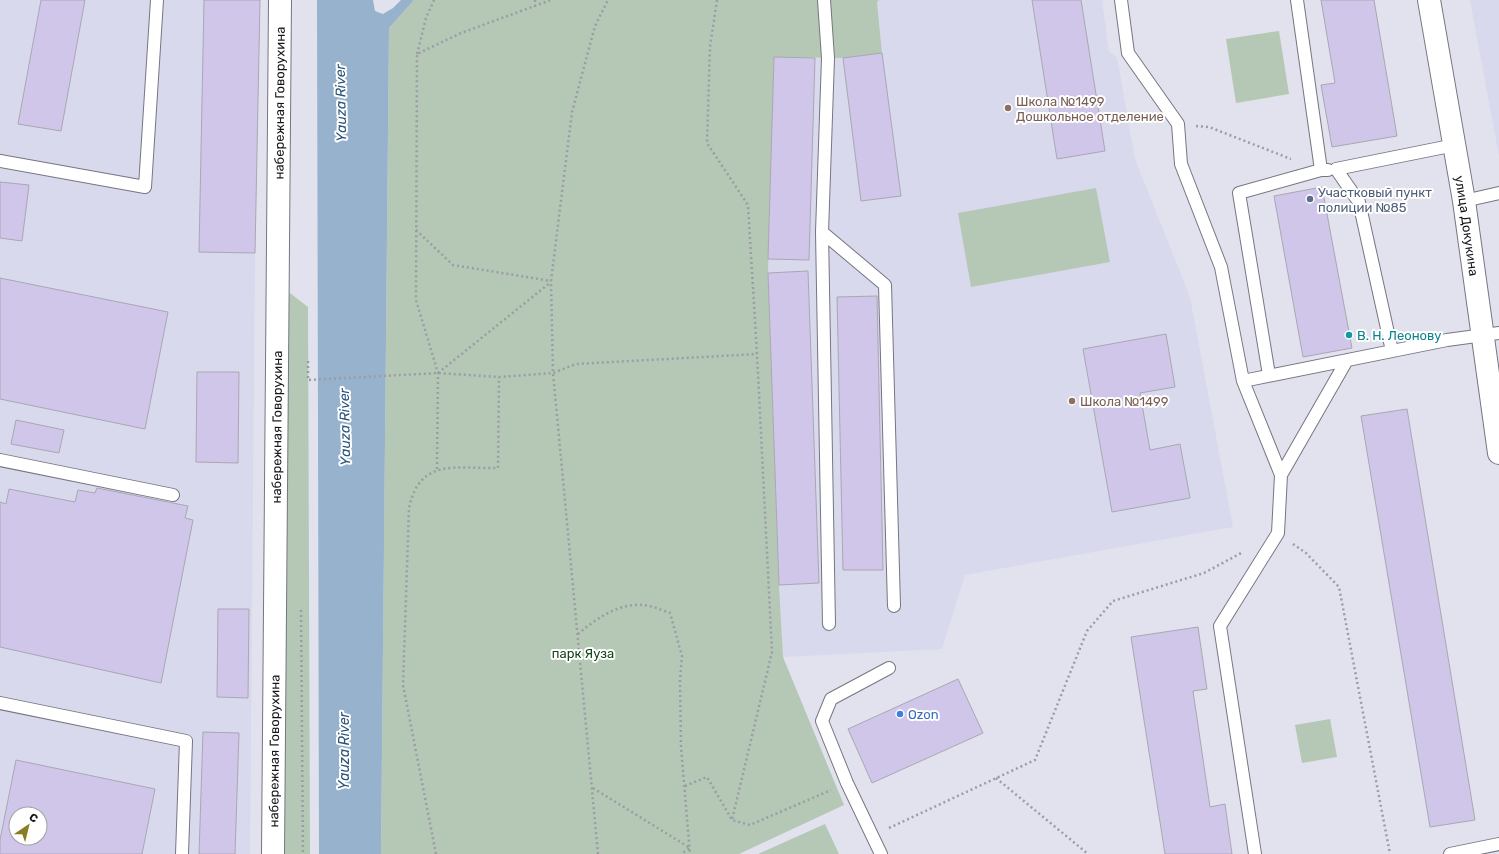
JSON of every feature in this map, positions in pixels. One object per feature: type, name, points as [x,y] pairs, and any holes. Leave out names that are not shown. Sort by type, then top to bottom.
[{"type":"street","name":"набережная Говорухина","points":[[273,854],[280,0]]},
{"type":"street","name":"улица Докукина","points":[[1429,0],[1464,201],[1491,335],[1499,453]]},
{"type":"lane","points":[[0,161],[146,187],[157,0]]},
{"type":"lane","points":[[824,0],[828,58],[822,232],[829,624]]},
{"type":"lane","points":[[1121,0],[1128,53],[1178,124],[1181,164],[1221,267],[1243,380],[1281,475],[1278,533],[1220,626],[1255,854]]},
{"type":"lane","points":[[1297,0],[1321,170]]},
{"type":"lane","points":[[1269,375],[1239,193],[1321,170],[1336,169],[1455,145]]},
{"type":"lane","points":[[1336,169],[1359,202],[1392,351]]},
{"type":"lane","points":[[1464,201],[1499,193]]},
{"type":"lane","points":[[822,232],[885,285],[894,606]]},
{"type":"lane","points":[[1243,380],[1447,340],[1491,335]]},
{"type":"lane","points":[[1281,475],[1347,360]]},
{"type":"lane","points":[[0,460],[173,495]]},
{"type":"lane","points":[[881,854],[847,783],[822,721],[831,699],[889,668]]},
{"type":"lane","points":[[0,703],[186,742],[182,854]]},
{"type":"lane","points":[[1450,854],[1499,844]]},
{"type":"path","points":[[434,0],[426,18],[417,54],[416,300],[438,373],[437,469]]},
{"type":"path","points":[[535,0],[535,7]]},
{"type":"path","points":[[417,54],[461,33],[551,0]]},
{"type":"path","points":[[598,854],[553,373],[551,281],[572,112],[595,26],[608,0]]},
{"type":"path","points":[[717,0],[710,47],[707,144],[748,205],[772,652],[732,820]]},
{"type":"path","points":[[1209,128],[1321,170]]},
{"type":"path","points":[[416,230],[454,265],[551,281]]},
{"type":"path","points":[[438,373],[551,281]]},
{"type":"path","points":[[308,361],[308,380],[438,373],[499,377],[553,373],[576,364],[757,354]]},
{"type":"path","points":[[436,854],[403,685],[409,508],[412,492],[422,478],[437,469],[498,468],[499,377]]},
{"type":"path","points":[[1278,533],[1306,553],[1339,587],[1390,854]]},
{"type":"path","points":[[872,835],[1035,760],[1087,631],[1113,602],[1204,573],[1245,551]]},
{"type":"path","points":[[578,634],[597,618],[623,607],[648,606],[670,613],[682,656],[680,680],[681,747],[690,854]]},
{"type":"path","points":[[685,786],[707,777],[732,820],[750,825],[847,783]]},
{"type":"path","points":[[996,778],[1088,854]]},
{"type":"path","points":[[592,788],[690,848]]},
{"type":"path","points":[[681,854],[690,848]]},
{"type":"shaded area","points":[[0,0],[260,0],[255,253],[250,854],[0,854]]},
{"type":"shaded area","points":[[877,0],[1102,0],[1109,52],[1117,57],[1135,159],[1190,297],[1233,527],[965,575],[942,649],[783,657],[768,273],[774,57],[843,58],[882,53]]},
{"type":"shaded area","points":[[1470,0],[1499,0],[1499,156]]},
{"type":"green space","name":"парк Яуза","points":[[414,0],[879,0],[877,2],[882,53],[843,58],[774,57],[768,273],[783,657],[844,805],[739,854],[381,854],[389,28]]},
{"type":"green space","points":[[1279,31],[1289,94],[1236,103],[1226,39]]},
{"type":"green space","points":[[1096,188],[1110,262],[971,287],[958,213]]},
{"type":"green space","points":[[290,293],[308,307],[310,854],[284,854],[285,322]]},
{"type":"green space","points":[[1330,719],[1337,757],[1302,763],[1295,725]]},
{"type":"green space","points":[[825,824],[839,854],[758,854]]},
{"type":"water","name":"Yauza River","points":[[317,0],[373,0],[375,11],[383,14],[393,8],[401,0],[414,0],[389,28],[381,854],[319,854]]},
{"type":"building","points":[[41,0],[85,0],[61,131],[18,124]]},
{"type":"building","points":[[204,0],[260,0],[255,253],[199,252]]},
{"type":"building","points":[[1032,0],[1081,0],[1105,151],[1057,159]]},
{"type":"building","points":[[1321,0],[1374,0],[1397,136],[1332,147],[1321,85],[1335,83]]},
{"type":"building","points":[[882,53],[901,196],[861,201],[843,58]]},
{"type":"building","points":[[774,57],[815,58],[809,260],[768,259]]},
{"type":"building","points":[[0,182],[29,185],[22,241],[0,238]]},
{"type":"building","points":[[1322,187],[1352,348],[1303,357],[1274,196]]},
{"type":"building","points":[[808,271],[819,583],[779,585],[768,273]]},
{"type":"building","points":[[0,278],[168,312],[145,429],[0,399]]},
{"type":"building","points":[[877,296],[883,570],[843,570],[837,297]]},
{"type":"building","points":[[1166,334],[1175,387],[1140,393],[1150,450],[1180,444],[1190,498],[1112,512],[1083,349]]},
{"type":"building","points":[[197,372],[239,372],[238,463],[196,462]]},
{"type":"building","points":[[1407,409],[1475,820],[1430,827],[1361,416]]},
{"type":"building","points":[[16,420],[64,430],[59,453],[11,444]]},
{"type":"building","points":[[97,488],[188,506],[185,518],[193,520],[161,683],[0,647],[0,502],[6,504],[9,489],[75,502],[78,490],[95,493]]},
{"type":"building","points":[[218,609],[249,609],[248,698],[217,697]]},
{"type":"building","points":[[1198,627],[1207,689],[1193,691],[1210,807],[1225,804],[1232,854],[1165,854],[1131,637]]},
{"type":"building","points":[[958,679],[983,733],[872,783],[848,729]]},
{"type":"building","points":[[203,732],[239,733],[235,854],[199,854]]},
{"type":"building","points":[[16,760],[155,789],[142,854],[0,854],[0,840]]},
{"type":"place","name":"Школа №1499 Дошкольное отделение","points":[[1008,108]]},
{"type":"place","name":"Участковый пункт полиции №85","points":[[1310,199]]},
{"type":"place","name":"В. Н. Леонову","points":[[1349,335]]},
{"type":"place","name":"Школа №1499","points":[[1072,401]]},
{"type":"place","name":"Ozon","points":[[900,714]]}]
